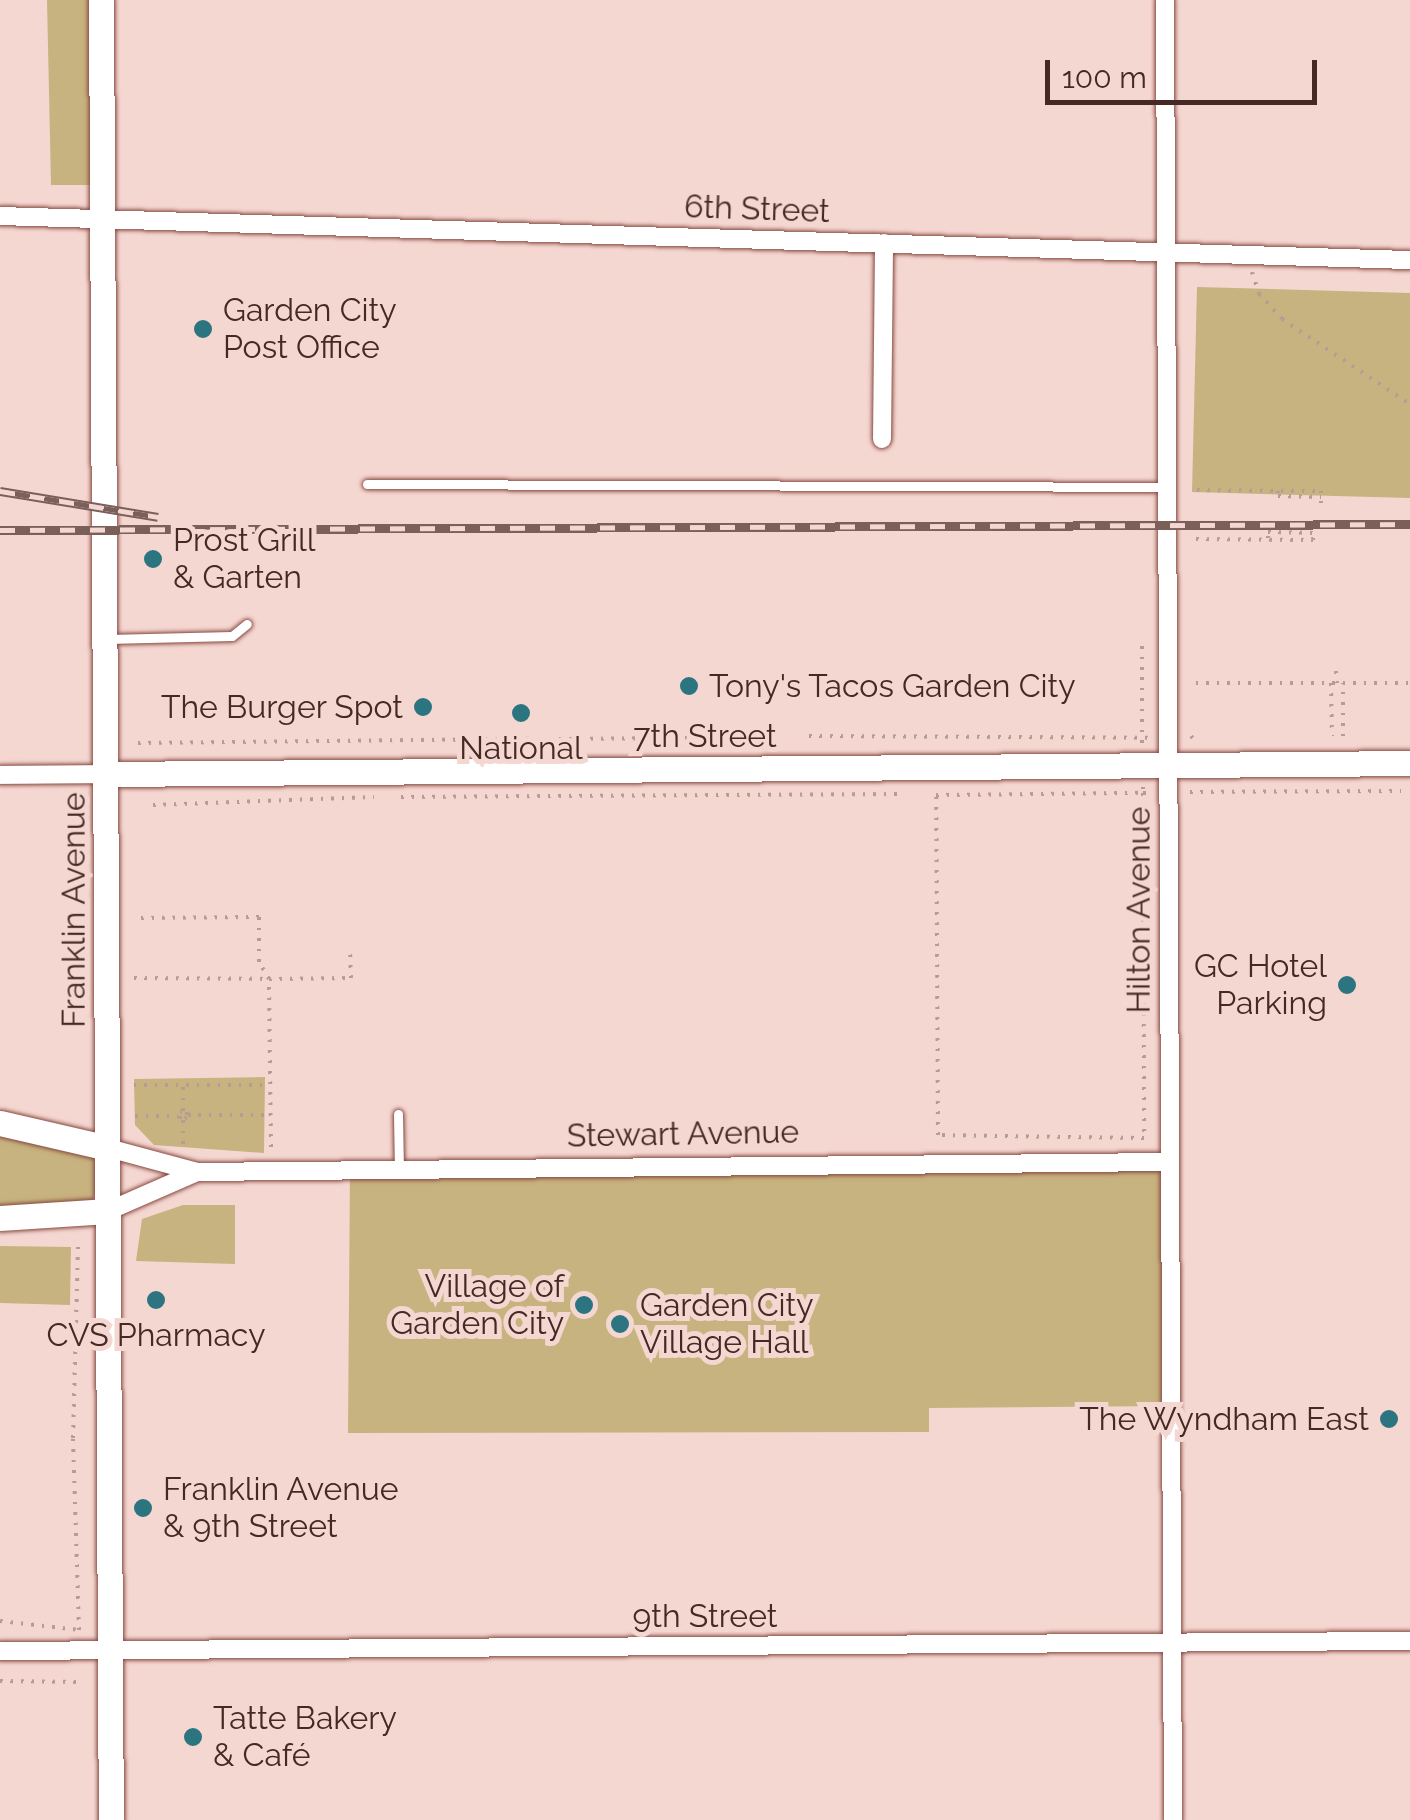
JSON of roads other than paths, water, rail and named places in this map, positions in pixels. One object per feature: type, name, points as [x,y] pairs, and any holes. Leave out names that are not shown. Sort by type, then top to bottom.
[{"type":"main road","name":"Franklin Avenue","points":[[101,0],[111,1820]]},
{"type":"main road","name":"7th Street","points":[[106,774],[1410,763]]},
{"type":"main road","name":"Stewart Avenue","points":[[0,1123],[46,1128],[108,1148]]},
{"type":"main road","name":"Stewart Avenue","points":[[0,1218],[108,1210]]},
{"type":"street","name":"Hilton Avenue","points":[[1165,0],[1173,1820]]},
{"type":"street","name":"6th Street","points":[[0,216],[1410,260]]},
{"type":"street","points":[[882,438],[884,243]]},
{"type":"street","name":"7th Street","points":[[0,775],[106,774]]},
{"type":"street","name":"Stewart Avenue","points":[[108,1148],[196,1172],[1170,1162]]},
{"type":"street","name":"Stewart Avenue","points":[[108,1210],[196,1172]]},
{"type":"street","name":"9th Street","points":[[0,1651],[1410,1641]]},
{"type":"lane","points":[[366,484],[1168,487]]},
{"type":"lane","points":[[104,639],[232,636],[247,624]]},
{"type":"lane","points":[[398,1114],[399,1170]]},
{"type":"railway","points":[[0,491],[158,517]]},
{"type":"railway","points":[[0,530],[1410,524]]},
{"type":"place","name":"Garden City Post Office","points":[[203,329]]},
{"type":"place","name":"Prost Grill & Garten","points":[[153,559]]},
{"type":"place","name":"Tony's Tacos Garden City","points":[[689,686]]},
{"type":"place","name":"The Burger Spot","points":[[423,707]]},
{"type":"place","name":"National","points":[[521,713]]},
{"type":"place","name":"GC Hotel Parking","points":[[1347,985]]},
{"type":"place","name":"CVS Pharmacy","points":[[156,1300]]},
{"type":"place","name":"Village of Garden City","points":[[584,1305]]},
{"type":"place","name":"Garden City Village Hall","points":[[620,1324]]},
{"type":"place","name":"The Wyndham East","points":[[1389,1419]]},
{"type":"place","name":"Franklin Avenue & 9th Street","points":[[143,1508]]},
{"type":"place","name":"Tatte Bakery & Café","points":[[193,1737]]}]
